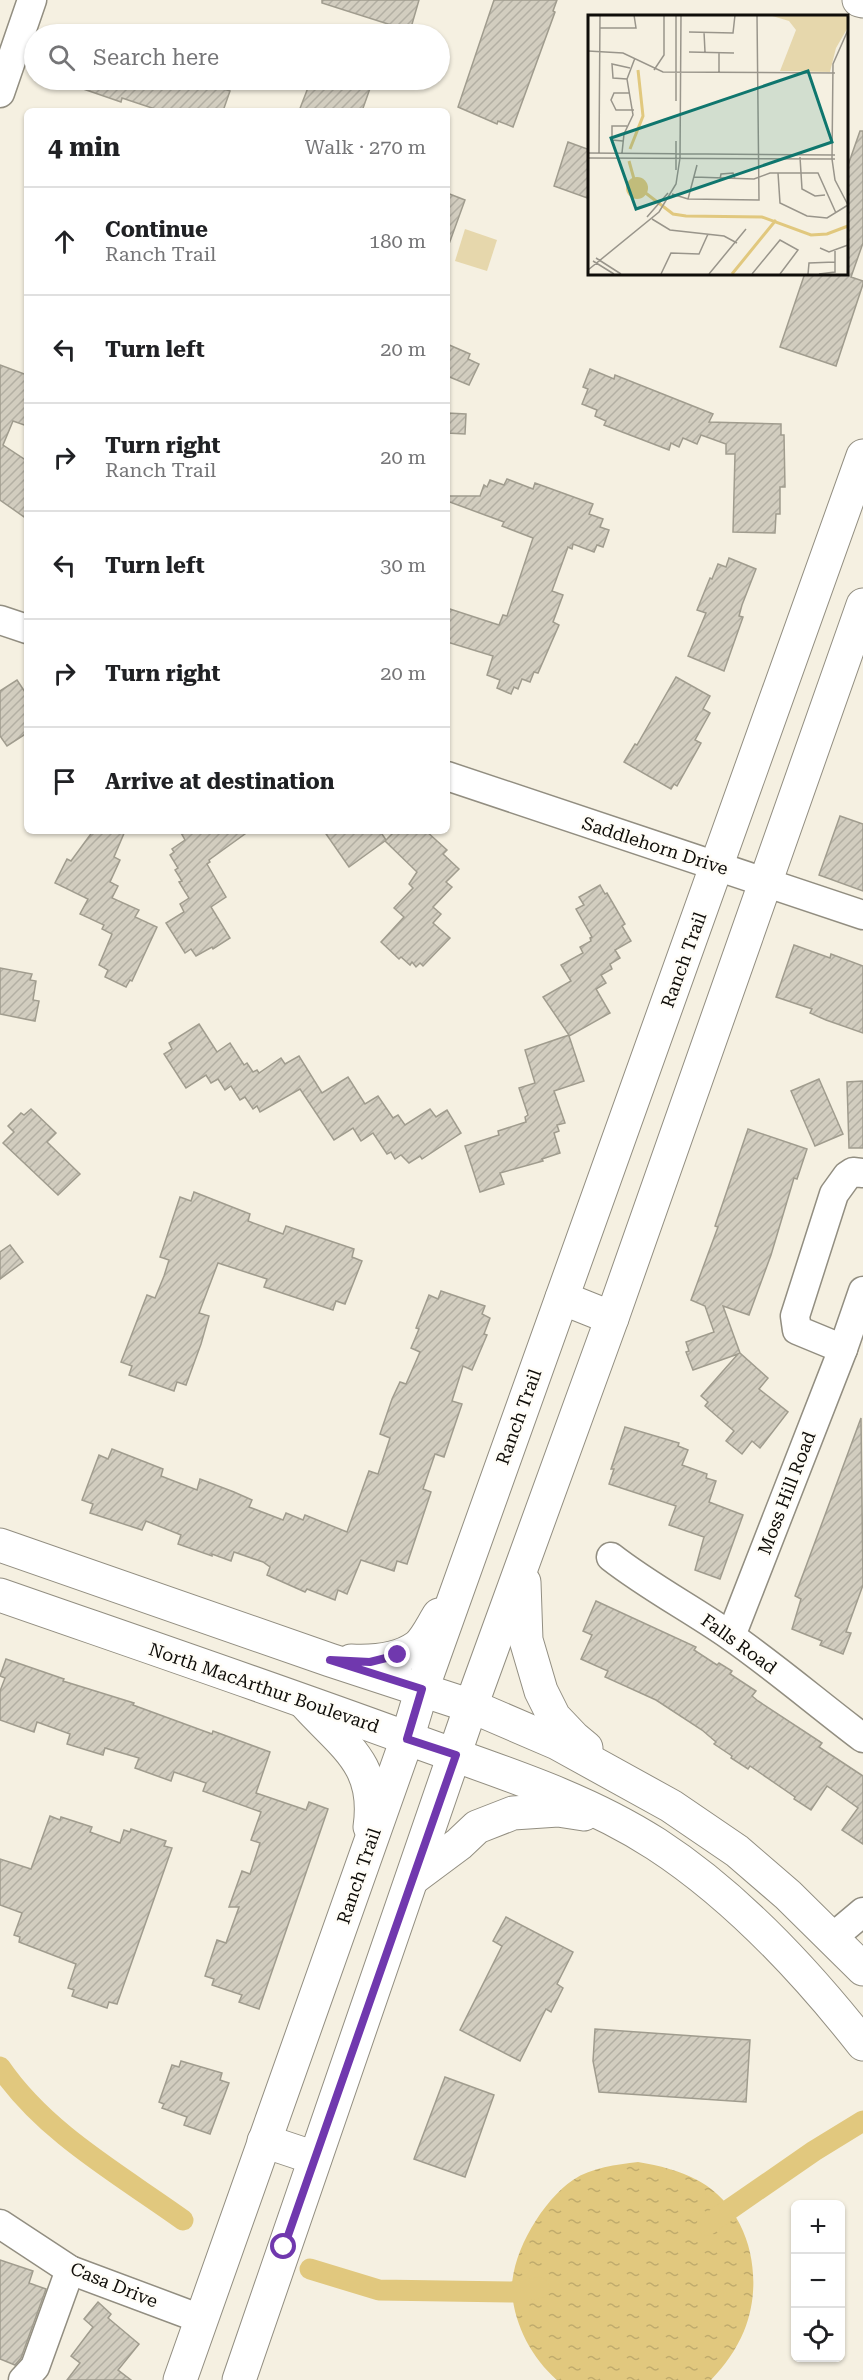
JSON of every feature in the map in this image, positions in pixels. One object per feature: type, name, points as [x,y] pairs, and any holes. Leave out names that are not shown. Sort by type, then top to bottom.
[{"type":"main road","name":"Ranch Trail","points":[[180,2380],[407,1739],[422,1689],[863,456]]},
{"type":"main road","points":[[238,2380],[456,1755],[471,1706],[612,1318],[863,605]]},
{"type":"main road","points":[[562,1298],[612,1318]]},
{"type":"main road","points":[[0,1545],[330,1660],[471,1706],[557,1743],[631,1782],[737,1851],[863,1969]]},
{"type":"main road","points":[[523,1564],[525,1640],[541,1691],[554,1717],[574,1738],[631,1782]]},
{"type":"main road","points":[[330,1660],[370,1662],[394,1657],[417,1647],[459,1586]]},
{"type":"main road","name":"North MacArthur Boulevard","points":[[0,1595],[456,1755],[575,1800],[608,1817],[654,1843],[696,1872],[744,1913],[836,2009],[863,2044]]},
{"type":"main road","points":[[303,1700],[355,1754],[367,1778],[372,1810],[364,1860]]},
{"type":"main road","points":[[412,1879],[459,1844],[477,1827],[513,1813],[558,1810],[608,1817]]},
{"type":"main road","points":[[264,2140],[315,2158]]},
{"type":"street","points":[[0,93],[32,0]]},
{"type":"street","points":[[0,620],[24,628]]},
{"type":"street","name":"Saddlehorn Drive","points":[[450,777],[863,915]]},
{"type":"street","points":[[843,1349],[797,1330],[795,1316],[834,1194],[847,1176],[853,1172],[863,1173]]},
{"type":"street","name":"Moss Hill Road","points":[[731,1636],[843,1349],[863,1291]]},
{"type":"street","name":"Falls Road","points":[[611,1557],[639,1579],[699,1614],[731,1636],[863,1738]]},
{"type":"street","points":[[832,1938],[863,1912]]},
{"type":"street","name":"Casa Drive","points":[[0,2224],[70,2270],[201,2319]]},
{"type":"street","points":[[23,2380],[35,2367],[70,2270]]},
{"type":"shaded area","points":[[465,229],[497,240],[487,271],[455,261]]},
{"type":"water","points":[[638,2162],[669,2169],[699,2181],[717,2194],[731,2210],[742,2228],[753,2269],[750,2311],[744,2331],[730,2357],[711,2380],[557,2380],[540,2362],[521,2329],[512,2293],[516,2262],[530,2230],[561,2189],[580,2176],[596,2169]]},
{"type":"building","points":[[322,0],[419,0],[412,24],[388,24],[322,3]]},
{"type":"building","points":[[494,0],[557,0],[553,11],[555,12],[513,127],[498,121],[497,124],[458,107]]},
{"type":"building","points":[[86,90],[230,91],[224,108],[152,108],[122,98],[121,102]]},
{"type":"building","points":[[307,90],[369,90],[363,108],[300,108]]},
{"type":"building","points":[[860,131],[863,131],[863,243],[851,277],[863,281],[863,284],[836,366],[780,347],[805,274],[848,274],[848,165]]},
{"type":"building","points":[[568,142],[588,149],[588,198],[554,186]]},
{"type":"building","points":[[450,194],[465,200],[450,241]]},
{"type":"building","points":[[450,345],[470,354],[468,359],[479,364],[469,385],[450,377]]},
{"type":"building","points":[[0,365],[24,374],[24,425],[13,421],[3,445],[24,459],[24,517],[0,500]]},
{"type":"building","points":[[590,369],[614,379],[615,375],[713,414],[709,422],[781,424],[781,435],[784,435],[785,487],[780,487],[780,514],[776,514],[775,533],[733,532],[735,454],[726,454],[726,444],[701,435],[697,444],[683,438],[679,447],[671,443],[669,450],[604,425],[606,421],[595,416],[597,410],[582,404],[588,389],[583,387]]},
{"type":"building","points":[[450,413],[466,414],[465,434],[450,433]]},
{"type":"building","points":[[507,479],[533,489],[535,483],[593,504],[589,514],[603,519],[600,527],[609,530],[603,547],[597,545],[594,552],[573,544],[572,549],[568,547],[552,591],[563,595],[553,622],[559,625],[538,673],[534,672],[530,682],[522,679],[518,689],[514,687],[511,694],[497,688],[500,680],[487,675],[493,656],[450,643],[450,609],[499,625],[503,615],[507,616],[533,538],[502,526],[504,522],[450,502],[450,496],[480,496],[484,485],[487,487],[490,480],[504,485]]},
{"type":"building","points":[[729,558],[756,569],[742,605],[739,616],[743,617],[724,671],[688,656],[706,613],[697,610],[710,578],[712,579],[718,564],[726,567]]},
{"type":"building","points":[[676,677],[710,696],[703,709],[710,713],[695,740],[701,743],[677,786],[674,784],[671,789],[624,762],[635,744],[637,745]]},
{"type":"building","points":[[17,680],[24,690],[24,735],[7,746],[0,736],[0,691]]},
{"type":"building","points":[[840,816],[863,824],[863,891],[819,875]]},
{"type":"building","points":[[91,834],[124,834],[114,857],[120,860],[110,882],[118,886],[112,898],[139,910],[135,917],[157,927],[132,981],[130,980],[126,987],[105,977],[108,970],[99,965],[112,934],[102,929],[104,925],[80,914],[88,899],[55,883],[67,859],[71,861]]},
{"type":"building","points":[[182,834],[245,834],[209,860],[207,864],[226,897],[211,907],[230,938],[196,956],[191,949],[185,953],[166,923],[184,912],[180,904],[189,898],[179,882],[182,881],[175,870],[178,868],[170,855],[174,852],[172,849],[185,840]]},
{"type":"building","points":[[326,834],[382,834],[386,840],[392,834],[429,834],[447,850],[443,854],[459,869],[446,882],[452,887],[433,907],[441,914],[433,923],[450,938],[423,966],[420,963],[416,967],[412,962],[410,965],[401,957],[399,959],[381,942],[404,917],[394,908],[413,888],[409,884],[417,872],[385,841],[349,867]]},
{"type":"building","points":[[600,885],[625,924],[622,926],[631,941],[615,950],[620,958],[610,964],[612,969],[601,975],[606,983],[596,989],[610,1013],[569,1036],[584,1081],[554,1091],[565,1123],[557,1125],[559,1131],[554,1133],[560,1153],[542,1159],[543,1161],[500,1173],[504,1184],[480,1192],[465,1146],[499,1135],[498,1131],[526,1122],[525,1117],[528,1115],[519,1088],[535,1083],[525,1050],[569,1035],[543,997],[571,981],[561,965],[583,953],[580,947],[591,941],[592,937],[576,909],[584,905],[579,897]]},
{"type":"building","points":[[794,945],[830,958],[831,954],[863,966],[863,1033],[810,1013],[812,1009],[776,997]]},
{"type":"building","points":[[0,968],[32,974],[30,980],[36,981],[33,1000],[39,1001],[35,1021],[0,1014]]},
{"type":"building","points":[[199,1024],[217,1052],[230,1043],[244,1065],[247,1063],[253,1072],[257,1070],[259,1073],[281,1058],[285,1064],[299,1056],[322,1093],[348,1077],[365,1104],[378,1096],[393,1118],[398,1115],[405,1125],[430,1109],[436,1117],[447,1110],[461,1133],[422,1159],[420,1156],[409,1163],[401,1155],[395,1159],[391,1152],[387,1154],[373,1133],[361,1141],[353,1128],[334,1140],[300,1089],[260,1112],[257,1106],[253,1109],[245,1097],[240,1100],[231,1086],[225,1090],[218,1079],[211,1083],[206,1075],[186,1088],[164,1054],[172,1049],[169,1043]]},
{"type":"building","points":[[819,1079],[843,1134],[815,1146],[791,1091]]},
{"type":"building","points":[[863,1081],[863,1148],[849,1148],[847,1082]]},
{"type":"building","points":[[31,1109],[56,1133],[47,1142],[80,1174],[58,1195],[3,1143],[14,1132],[8,1126],[21,1113],[24,1115]]},
{"type":"building","points":[[748,1129],[807,1149],[797,1179],[794,1178],[771,1255],[749,1315],[723,1306],[740,1353],[768,1378],[759,1389],[788,1412],[760,1448],[752,1441],[742,1454],[726,1441],[734,1431],[705,1406],[708,1402],[701,1396],[738,1354],[693,1370],[686,1352],[689,1351],[686,1342],[714,1332],[705,1306],[691,1300],[718,1227],[715,1226]]},
{"type":"building","points":[[194,1192],[250,1214],[248,1221],[283,1234],[286,1226],[354,1249],[352,1257],[362,1261],[345,1304],[336,1301],[333,1310],[264,1287],[267,1279],[218,1263],[199,1313],[209,1316],[201,1344],[186,1385],[177,1382],[174,1391],[129,1375],[132,1366],[121,1362],[147,1295],[155,1298],[164,1276],[169,1260],[160,1257],[180,1197],[191,1201]]},
{"type":"building","points":[[10,1245],[23,1262],[0,1279],[0,1252]]},
{"type":"building","points":[[441,1291],[485,1306],[482,1314],[490,1318],[484,1334],[487,1335],[472,1370],[463,1366],[452,1401],[462,1404],[444,1457],[435,1454],[423,1489],[431,1492],[407,1564],[397,1561],[394,1571],[361,1560],[347,1594],[338,1590],[335,1600],[307,1589],[305,1592],[267,1575],[270,1567],[263,1562],[234,1552],[231,1561],[212,1554],[212,1556],[178,1544],[181,1535],[146,1521],[142,1530],[90,1513],[93,1504],[82,1500],[99,1455],[108,1459],[112,1449],[163,1469],[161,1476],[197,1490],[200,1479],[252,1500],[249,1507],[283,1520],[286,1513],[303,1520],[305,1515],[347,1532],[369,1471],[378,1474],[390,1438],[380,1434],[392,1399],[400,1382],[406,1384],[420,1352],[411,1348],[419,1329],[416,1328],[429,1295],[438,1299]]},
{"type":"building","points":[[861,1418],[863,1585],[846,1632],[851,1633],[843,1654],[820,1645],[822,1641],[792,1629],[801,1599],[795,1596]]},
{"type":"building","points":[[625,1427],[679,1443],[678,1446],[688,1450],[682,1465],[707,1474],[706,1478],[716,1481],[709,1502],[743,1515],[720,1579],[695,1570],[704,1537],[669,1525],[676,1506],[609,1484],[614,1469],[611,1469]]},
{"type":"building","points":[[596,1601],[696,1647],[694,1650],[717,1665],[719,1663],[732,1671],[730,1674],[756,1691],[752,1696],[758,1701],[822,1743],[819,1747],[863,1776],[863,1844],[842,1830],[858,1808],[827,1786],[811,1810],[750,1766],[748,1769],[731,1758],[732,1756],[714,1744],[716,1742],[702,1730],[656,1700],[605,1677],[608,1671],[581,1659],[592,1635],[583,1631]]},
{"type":"building","points":[[6,1659],[64,1679],[63,1681],[134,1703],[133,1705],[212,1734],[213,1731],[270,1752],[256,1793],[306,1810],[309,1802],[328,1809],[259,2009],[239,2002],[242,1995],[212,1985],[214,1979],[205,1976],[217,1940],[226,1943],[239,1907],[229,1907],[242,1871],[250,1874],[260,1843],[251,1840],[261,1812],[203,1791],[206,1783],[174,1772],[171,1781],[135,1768],[139,1758],[105,1748],[103,1755],[67,1744],[70,1734],[37,1722],[34,1732],[0,1720],[0,1691],[5,1678],[0,1676]]},
{"type":"building","points":[[50,1816],[60,1820],[61,1817],[92,1827],[90,1832],[120,1843],[124,1830],[130,1832],[131,1829],[166,1841],[164,1846],[172,1848],[117,2004],[109,2002],[107,2008],[72,1996],[74,1990],[68,1988],[76,1964],[19,1942],[20,1937],[14,1935],[22,1913],[0,1905],[0,1859],[31,1869]]},
{"type":"building","points":[[506,1917],[573,1952],[557,1984],[563,1988],[551,2012],[546,2009],[520,2061],[460,2030],[502,1946],[493,1941]]},
{"type":"building","points":[[595,2029],[750,2040],[746,2102],[599,2092],[593,2061]]},
{"type":"building","points":[[181,2061],[222,2073],[220,2080],[229,2083],[210,2134],[184,2125],[187,2117],[162,2108],[164,2104],[159,2102],[172,2065],[179,2067]]},
{"type":"building","points":[[445,2077],[494,2095],[465,2177],[414,2159]]},
{"type":"building","points":[[0,2260],[33,2271],[29,2283],[46,2289],[21,2358],[15,2365],[0,2359]]},
{"type":"building","points":[[98,2302],[111,2314],[108,2318],[139,2344],[118,2370],[131,2380],[67,2380],[80,2363],[71,2356],[93,2327],[84,2319]]},
{"type":"waterway","points":[[0,2067],[18,2091],[61,2132],[84,2151],[183,2220]]},
{"type":"waterway","points":[[707,2225],[814,2151],[863,2121]]},
{"type":"waterway","points":[[310,2269],[379,2290],[512,2292],[539,2288]]},
{"type":"route","points":[[284,2247],[456,1755],[407,1739],[422,1689],[330,1660],[370,1662],[398,1655]]}]
